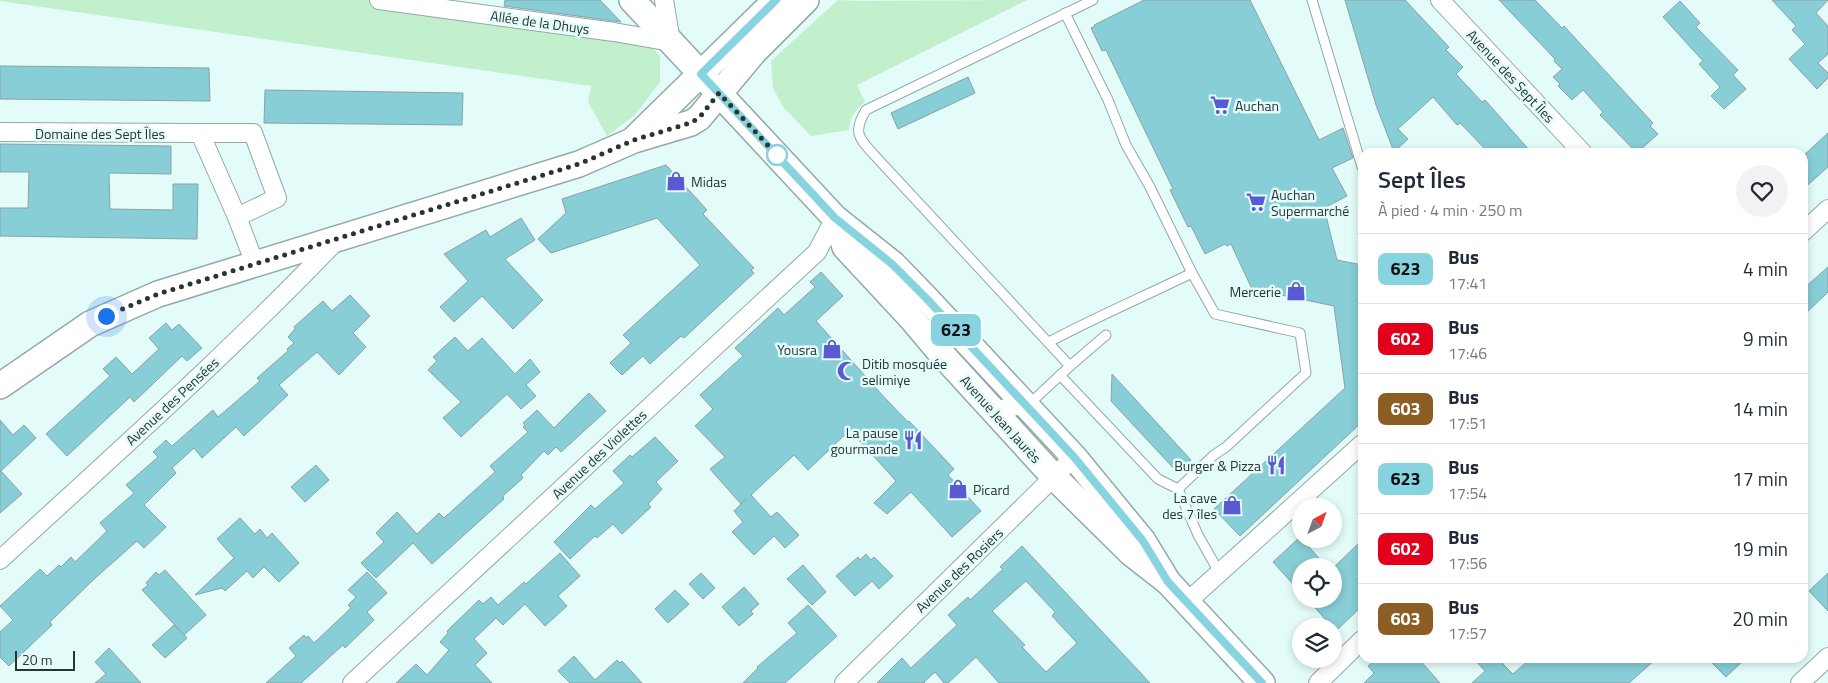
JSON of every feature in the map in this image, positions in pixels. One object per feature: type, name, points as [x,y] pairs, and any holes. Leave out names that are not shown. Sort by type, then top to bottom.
[{"type":"main road","name":"Avenue Jean Jaurès","points":[[632,0],[835,218],[892,264],[1074,457],[1143,541],[1168,582]]},
{"type":"main road","points":[[634,140],[776,0]]},
{"type":"main road","points":[[0,386],[98,320],[158,294],[579,164],[634,140],[690,123],[699,118],[754,52],[806,0]]},
{"type":"main road","name":"Avenue Jean Jaurès","points":[[835,218],[845,247],[912,318],[938,350],[1054,476],[1132,554],[1168,582],[1262,683]]},
{"type":"street","name":"Allée de la Dhuys","points":[[380,0],[614,32],[671,42]]},
{"type":"street","points":[[664,0],[671,42]]},
{"type":"street","name":"Avenue des Sept Îles","points":[[1440,0],[1578,148]]},
{"type":"street","name":"Domaine des Sept Îles","points":[[0,132],[253,133],[277,198],[237,216]]},
{"type":"street","points":[[200,133],[237,216],[255,264]]},
{"type":"street","points":[[1808,227],[1828,209]]},
{"type":"street","name":"Avenue des Violettes","points":[[352,683],[817,252],[835,218]]},
{"type":"street","name":"Avenue des Pensées","points":[[0,560],[234,344],[339,237]]},
{"type":"street","points":[[1187,602],[1358,448]]},
{"type":"street","name":"Avenue des Rosiers","points":[[844,683],[1074,457]]},
{"type":"street","points":[[1318,683],[1358,644]]},
{"type":"street","points":[[1800,683],[1828,657]]},
{"type":"lane","points":[[1070,366],[865,145],[859,138],[858,130],[860,120],[866,110],[1093,0]]},
{"type":"lane","points":[[1312,0],[1358,154]]},
{"type":"lane","points":[[1065,13],[1104,91],[1126,145],[1150,187],[1215,314],[1300,333],[1306,373],[1178,489]]},
{"type":"lane","points":[[1049,342],[1192,272]]},
{"type":"lane","points":[[999,399],[1012,412],[1026,407],[1106,335]]},
{"type":"lane","points":[[938,350],[960,362]]},
{"type":"lane","points":[[1060,375],[1158,479],[1178,489],[1198,535],[1219,572]]},
{"type":"green space","points":[[0,0],[379,0],[644,37],[660,56],[660,82],[635,115],[607,136],[588,102],[591,86]]},
{"type":"green space","points":[[838,0],[1027,0],[857,85],[865,102],[854,114],[849,130],[811,136],[783,107],[773,88],[771,61]]},
{"type":"building","points":[[505,0],[600,0],[621,22],[504,6]]},
{"type":"building","name":"Auchan Supermarché","points":[[1144,0],[1250,0],[1319,140],[1343,128],[1353,158],[1332,168],[1347,196],[1324,208],[1337,260],[1358,264],[1358,426],[1240,536],[1214,509],[1345,388],[1334,306],[1252,289],[1231,244],[1227,246],[1225,244],[1205,254],[1191,226],[1188,227],[1170,190],[1173,189],[1106,50],[1102,51],[1091,28]]},
{"type":"building","points":[[1345,0],[1405,0],[1449,47],[1446,50],[1463,67],[1456,74],[1482,102],[1485,100],[1527,148],[1484,148],[1460,123],[1457,125],[1433,97],[1398,129],[1408,139],[1398,148],[1392,148],[1376,105]]},
{"type":"building","points":[[1499,0],[1535,0],[1562,28],[1564,26],[1653,123],[1650,126],[1658,134],[1642,148],[1632,148],[1600,115],[1603,112],[1583,90],[1572,100],[1558,86],[1560,84],[1553,77],[1562,69],[1554,61],[1555,59]]},
{"type":"building","points":[[1772,0],[1828,0],[1816,13],[1828,26],[1828,54],[1818,63],[1828,73],[1828,78],[1817,89],[1789,59],[1805,44],[1792,30],[1796,26]]},
{"type":"building","points":[[1680,1],[1700,23],[1696,27],[1738,70],[1733,75],[1746,89],[1724,109],[1711,96],[1720,87],[1699,64],[1703,61],[1663,17]]},
{"type":"building","points":[[0,66],[209,68],[210,101],[0,99]]},
{"type":"building","points":[[968,77],[975,93],[898,129],[891,113]]},
{"type":"building","points":[[265,90],[463,93],[462,125],[264,123]]},
{"type":"building","points":[[1828,133],[1828,167],[1808,185],[1808,151]]},
{"type":"building","points":[[0,144],[171,146],[171,174],[109,173],[110,209],[173,210],[173,184],[198,184],[197,239],[0,236],[0,208],[28,208],[29,172],[0,172]]},
{"type":"building","points":[[666,165],[707,210],[703,214],[754,268],[751,270],[754,273],[684,338],[681,336],[650,364],[643,356],[622,375],[610,363],[631,343],[623,335],[700,265],[657,218],[551,253],[538,239],[566,213],[562,199]]},
{"type":"building","points":[[521,218],[535,240],[505,259],[543,300],[513,329],[482,296],[454,322],[440,307],[468,281],[444,254],[486,230],[490,237]]},
{"type":"building","points":[[1828,267],[1828,292],[1808,311],[1808,285]]},
{"type":"building","points":[[821,272],[843,296],[816,321],[884,397],[954,469],[948,475],[981,511],[952,537],[911,492],[887,514],[874,503],[896,481],[850,430],[808,470],[794,455],[751,495],[771,517],[777,512],[799,535],[785,548],[774,536],[754,555],[732,532],[743,522],[734,511],[741,504],[710,469],[725,457],[695,426],[713,409],[700,395],[743,356],[735,348],[778,308],[784,315],[815,287],[810,282]]},
{"type":"building","points":[[350,295],[370,316],[353,333],[366,347],[339,375],[317,352],[279,385],[288,395],[244,436],[236,427],[202,458],[194,448],[172,468],[176,473],[144,505],[166,527],[144,548],[137,541],[50,622],[52,625],[9,666],[0,657],[0,632],[13,620],[0,606],[40,569],[47,576],[59,565],[61,567],[71,557],[75,562],[107,531],[100,523],[134,493],[126,485],[158,457],[153,452],[166,440],[172,446],[213,410],[218,417],[260,381],[257,378],[288,351],[287,349],[294,343],[288,337],[295,329],[294,327],[323,301],[332,311]]},
{"type":"building","points":[[166,323],[172,330],[179,324],[202,348],[187,361],[182,356],[134,402],[130,397],[67,456],[46,434],[110,376],[103,369],[116,357],[132,374],[159,349],[149,338]]},
{"type":"building","points":[[455,337],[468,351],[482,338],[515,374],[530,359],[540,372],[526,385],[536,396],[521,409],[507,394],[461,437],[443,418],[461,402],[428,370],[437,361],[433,357]]},
{"type":"building","points":[[1112,374],[1191,460],[1177,472],[1111,401]]},
{"type":"building","points":[[589,393],[606,411],[561,452],[556,447],[548,455],[544,451],[521,475],[523,478],[504,495],[504,499],[432,564],[413,543],[376,578],[361,563],[384,542],[376,533],[397,512],[417,534],[439,513],[444,518],[495,472],[490,466],[528,432],[523,427],[525,425],[523,423],[537,410],[554,428]]},
{"type":"building","points":[[0,420],[13,435],[24,425],[36,438],[1,471],[22,494],[0,513]]},
{"type":"building","points":[[655,437],[678,461],[656,482],[662,489],[648,504],[651,507],[622,534],[613,524],[597,538],[595,536],[570,559],[554,542],[591,505],[595,509],[624,483],[613,471],[630,455],[632,457]]},
{"type":"building","points":[[316,465],[329,480],[305,502],[291,487]]},
{"type":"building","points":[[240,518],[255,534],[260,529],[267,538],[272,533],[299,563],[279,582],[264,567],[253,578],[247,571],[225,591],[222,588],[195,595],[234,558],[217,539]]},
{"type":"building","points":[[1292,544],[1292,548],[1310,548],[1319,558],[1292,558],[1292,583],[1273,562]]},
{"type":"building","points":[[1358,544],[1358,610],[1342,625],[1342,618],[1324,618],[1315,608],[1342,608],[1342,559]]},
{"type":"building","points":[[1022,546],[1150,683],[999,683],[976,657],[948,683],[944,683],[935,672],[925,683],[877,683],[902,658],[911,668],[957,625],[948,615],[968,597],[970,600],[1003,569],[1000,567]],"holes":[[[1026,581],[1055,612],[1052,616],[1077,643],[1046,672],[1022,647],[1025,645],[992,611]]]},
{"type":"building","points":[[560,553],[580,576],[558,596],[567,606],[545,626],[525,604],[503,625],[496,618],[474,639],[487,653],[475,665],[492,683],[396,683],[416,664],[427,675],[449,650],[440,642],[448,633],[447,631],[479,600],[483,604],[491,597],[498,605],[524,582],[526,584]]},
{"type":"building","points":[[866,554],[871,560],[874,557],[893,576],[879,589],[872,581],[855,596],[836,576],[858,557],[860,560]]},
{"type":"building","points":[[803,565],[826,592],[812,605],[787,579]]},
{"type":"building","points":[[165,570],[206,615],[184,635],[142,590],[148,585],[146,583],[156,572],[159,575]]},
{"type":"building","points":[[367,572],[387,593],[367,612],[374,620],[345,648],[343,645],[301,683],[266,683],[296,656],[289,648],[304,635],[306,638],[308,636],[314,643],[351,608],[348,605],[356,597],[348,590]]},
{"type":"building","points":[[701,573],[715,588],[703,599],[689,584]]},
{"type":"building","points":[[1828,573],[1828,611],[1809,591]]},
{"type":"building","points":[[744,587],[759,604],[751,611],[753,614],[739,626],[722,607]]},
{"type":"building","points":[[675,590],[689,604],[668,623],[655,609]]},
{"type":"building","points":[[808,605],[837,636],[785,683],[743,683],[757,667],[797,633],[788,623]]},
{"type":"building","points":[[174,625],[187,638],[165,658],[152,645]]},
{"type":"building","points":[[109,648],[141,683],[95,683],[106,674],[95,662]]},
{"type":"building","points":[[574,656],[595,680],[617,660],[620,663],[622,661],[642,683],[570,683],[558,671]]},
{"type":"building","points":[[1372,663],[1422,663],[1440,683],[1364,683],[1374,673],[1368,666]]},
{"type":"building","points":[[1478,663],[1502,663],[1513,674],[1525,663],[1651,663],[1629,683],[1472,683],[1485,671]]},
{"type":"building","points":[[1712,663],[1741,663],[1726,677]]},
{"type":"bus line","name":"623","points":[[776,0],[701,74],[835,218],[892,264],[926,298],[1074,457],[1143,541],[1168,582],[1262,683]]},
{"type":"place","name":"Auchan","points":[[1220,105]]},
{"type":"place","name":"Midas","points":[[676,181]]},
{"type":"place","name":"Auchan Supermarché","points":[[1256,202]]},
{"type":"place","name":"Mercerie","points":[[1296,291]]},
{"type":"place","name":"Yousra","points":[[832,349]]},
{"type":"place","name":"Ditib mosquée selimiye","points":[[847,371]]},
{"type":"place","name":"La pause gourmande","points":[[913,440]]},
{"type":"place","name":"Burger & Pizza","points":[[1276,465]]},
{"type":"place","name":"Picard","points":[[958,489]]},
{"type":"place","name":"La cave des 7 îles","points":[[1232,505]]},
{"type":"route","points":[[106,316],[158,294],[579,164],[634,140],[690,123],[699,118],[719,93],[777,155]]}]
